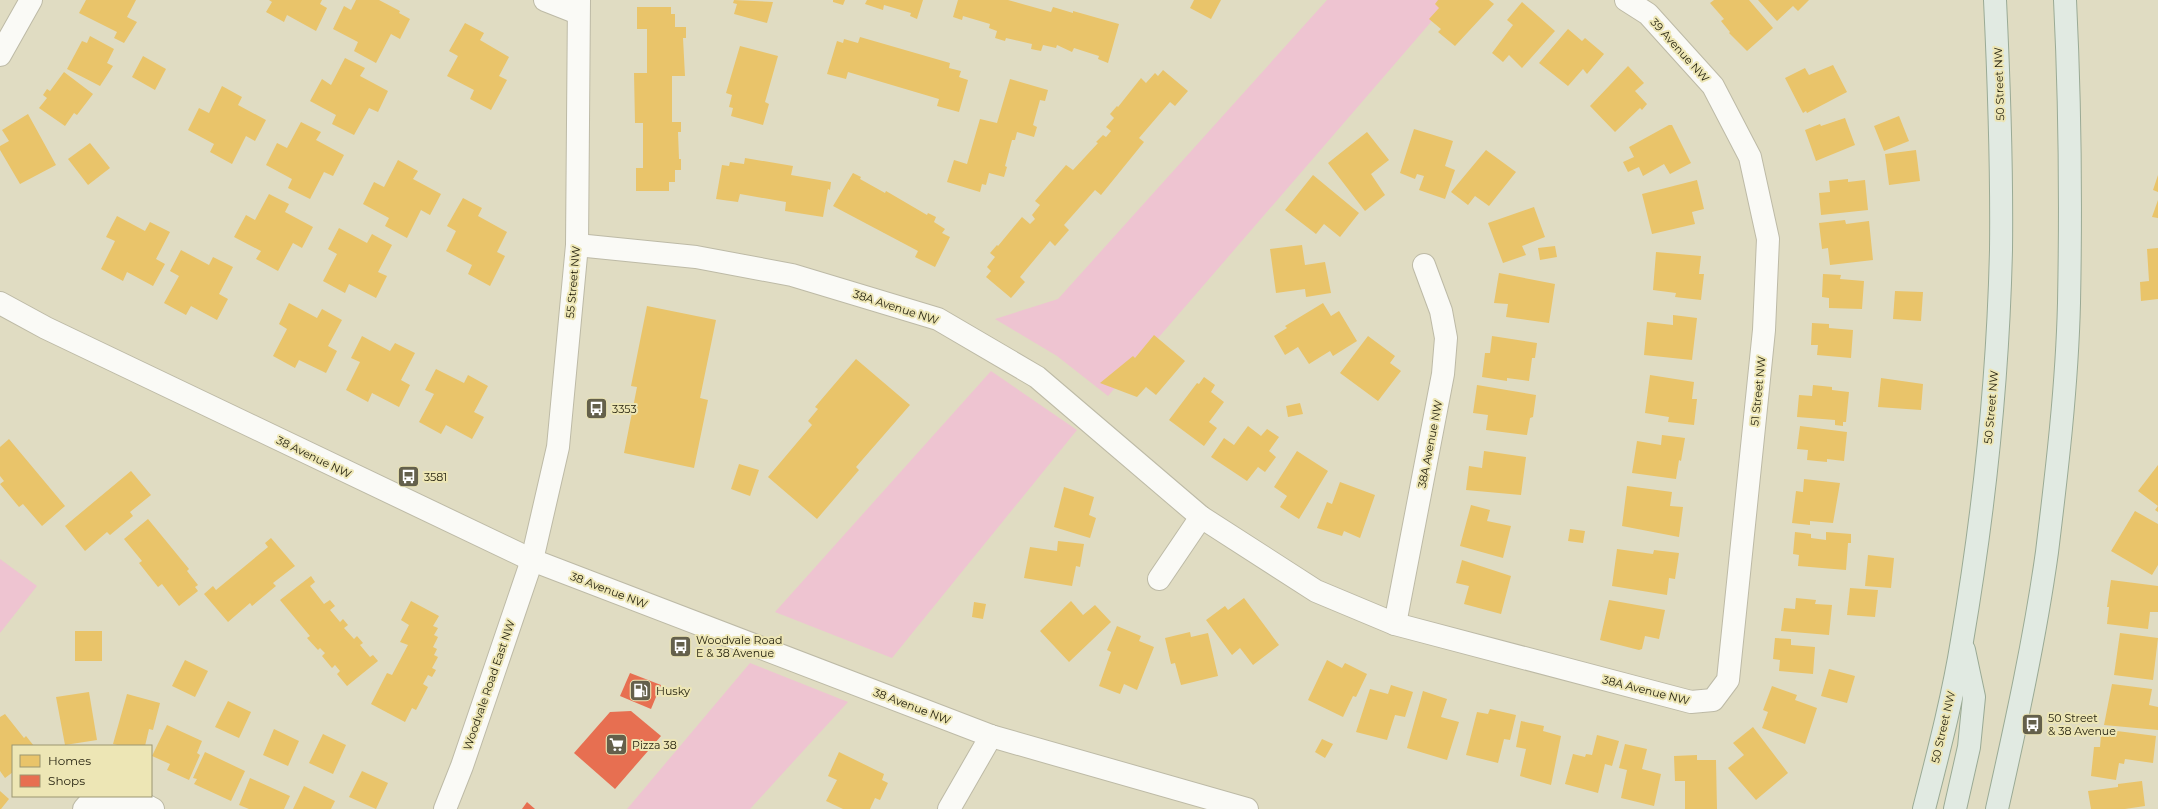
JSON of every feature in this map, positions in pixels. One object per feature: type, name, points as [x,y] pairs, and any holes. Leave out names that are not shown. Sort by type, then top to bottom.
[{"type":"main road","name":"50 Street NW","points":[[1924,809],[1962,643],[1982,505],[1994,392],[2000,250],[2000,125],[1995,0]]},
{"type":"main road","points":[[1997,809],[2024,687],[2046,553],[2060,437],[2069,297],[2070,167],[2065,0]]},
{"type":"main road","points":[[1955,809],[1969,748],[1974,697],[1962,643]]},
{"type":"main road","points":[[1915,809],[1931,782]]},
{"type":"street","points":[[0,55],[31,0]]},
{"type":"street","points":[[545,0],[579,6]]},
{"type":"street","name":"39 Avenue NW","points":[[1626,0],[1655,7],[1712,86]]},
{"type":"street","name":"55 Street NW","points":[[532,560],[558,447],[577,245],[579,6]]},
{"type":"street","name":"51 Street NW","points":[[1712,86],[1750,157],[1768,239],[1764,330],[1728,680],[1712,700]]},
{"type":"street","name":"38A Avenue NW","points":[[577,245],[696,258],[792,275],[938,319],[1037,377],[1201,517],[1316,592],[1395,624],[1691,702],[1712,700]]},
{"type":"street","name":"38A Avenue NW","points":[[1395,624],[1443,374],[1446,338],[1441,311],[1424,265]]},
{"type":"street","name":"38 Avenue NW","points":[[0,303],[46,328],[532,560],[991,736],[1246,809]]},
{"type":"street","points":[[1159,579],[1201,517]]},
{"type":"street","name":"Woodvale Road East NW","points":[[445,809],[462,766],[532,560]]},
{"type":"street","points":[[948,809],[991,736]]},
{"type":"street","points":[[88,805],[134,799],[153,809]]},
{"type":"shaded area","points":[[1327,0],[1450,0],[1108,396],[1057,356],[995,319],[1058,299]]},
{"type":"shaded area","points":[[991,371],[1077,430],[892,658],[775,612]]},
{"type":"shaded area","points":[[0,559],[37,586],[0,633]]},
{"type":"shaded area","points":[[750,663],[848,702],[750,809],[627,809]]},
{"type":"building: Homes","points":[[86,0],[136,0],[127,17],[137,22],[124,43],[114,38],[117,32],[79,13]]},
{"type":"building: Homes","points":[[269,0],[322,0],[320,4],[327,8],[316,31],[287,15],[284,22],[266,12],[272,2]]},
{"type":"building: Homes","points":[[356,0],[379,0],[400,11],[399,13],[410,19],[400,39],[391,34],[376,63],[354,51],[358,42],[333,29],[344,6],[351,10]]},
{"type":"building: Homes","points":[[734,0],[773,2],[767,23],[734,14],[737,4],[733,3]]},
{"type":"building: Homes","points":[[833,0],[845,0],[843,5],[833,2]]},
{"type":"building: Homes","points":[[867,0],[923,0],[917,19],[910,16],[911,13],[884,5],[883,10],[865,4]]},
{"type":"building: Homes","points":[[958,0],[1008,0],[1051,12],[1053,7],[1073,13],[1073,11],[1119,24],[1108,63],[1098,59],[1099,56],[1074,48],[1072,52],[1057,45],[1056,48],[1043,45],[1041,51],[1031,49],[1032,44],[1006,38],[1005,41],[995,38],[997,31],[989,28],[990,24],[963,16],[962,20],[953,17]]},
{"type":"building: Homes","points":[[1194,0],[1221,0],[1211,19],[1190,8]]},
{"type":"building: Homes","points":[[1438,0],[1489,0],[1494,4],[1455,46],[1438,32],[1441,29],[1429,19],[1439,8],[1435,4]]},
{"type":"building: Homes","points":[[1714,0],[1749,0],[1773,28],[1747,51],[1729,33],[1730,32],[1721,21],[1724,19],[1710,3]]},
{"type":"building: Homes","points":[[1758,0],[1809,0],[1798,11],[1793,6],[1777,21]]},
{"type":"building: Homes","points":[[1522,2],[1555,31],[1522,68],[1509,55],[1503,62],[1492,53],[1513,25],[1507,20]]},
{"type":"building: Homes","points":[[637,7],[671,7],[671,14],[675,14],[675,27],[686,27],[686,38],[683,38],[685,76],[672,76],[672,122],[681,122],[681,132],[678,132],[681,170],[675,170],[675,182],[669,182],[669,191],[636,191],[636,168],[643,168],[643,123],[635,123],[634,73],[647,73],[647,29],[637,29]]},
{"type":"building: Homes","points":[[465,23],[484,33],[480,40],[509,57],[499,76],[507,80],[491,110],[470,99],[474,90],[447,76],[458,56],[449,51]]},
{"type":"building: Homes","points":[[1568,29],[1582,41],[1585,38],[1604,54],[1587,74],[1583,69],[1568,86],[1539,63]]},
{"type":"building: Homes","points":[[90,36],[114,49],[107,63],[113,66],[100,86],[67,69],[82,41],[87,43]]},
{"type":"building: Homes","points":[[860,37],[950,63],[949,68],[961,71],[959,77],[968,80],[959,112],[937,106],[939,99],[848,72],[846,79],[827,74],[837,41],[843,43],[844,39],[858,43]]},
{"type":"building: Homes","points":[[740,46],[778,56],[765,102],[769,104],[763,125],[731,116],[733,108],[729,107],[732,95],[726,93]]},
{"type":"building: Homes","points":[[143,56],[166,69],[155,90],[132,77]]},
{"type":"building: Homes","points":[[345,58],[365,68],[360,76],[388,91],[378,112],[369,108],[354,135],[332,124],[336,115],[310,101],[322,79],[331,85]]},
{"type":"building: Homes","points":[[1833,65],[1847,92],[1807,113],[1806,111],[1803,113],[1785,78],[1805,68],[1809,75]]},
{"type":"building: Homes","points":[[1628,66],[1644,83],[1635,91],[1647,104],[1642,110],[1640,108],[1615,132],[1590,106]]},
{"type":"building: Homes","points":[[1163,70],[1188,91],[1175,106],[1170,102],[1139,138],[1144,142],[1101,195],[1095,190],[1064,225],[1069,230],[1055,246],[1050,241],[1020,277],[1025,282],[1011,298],[986,277],[991,271],[987,267],[995,257],[990,253],[997,245],[998,246],[1022,217],[1030,224],[1035,219],[1032,215],[1040,205],[1035,201],[1066,165],[1073,170],[1098,143],[1096,142],[1103,135],[1106,137],[1111,131],[1106,127],[1114,118],[1110,114],[1117,106],[1118,107],[1141,78],[1146,83],[1155,73],[1158,76]]},
{"type":"building: Homes","points":[[64,72],[93,94],[77,115],[74,113],[65,126],[39,108],[47,98],[43,95],[47,89],[50,91]]},
{"type":"building: Homes","points":[[1010,79],[1048,90],[1045,101],[1040,100],[1033,125],[1037,127],[1034,137],[1017,132],[1015,140],[1012,140],[1005,166],[1007,167],[1004,177],[989,173],[986,185],[982,184],[980,192],[947,182],[954,160],[967,164],[980,119],[997,123]]},
{"type":"building: Homes","points":[[222,86],[242,97],[238,105],[266,120],[255,141],[246,136],[232,164],[210,152],[214,144],[188,130],[199,108],[209,113]]},
{"type":"building: Homes","points":[[28,114],[56,165],[20,184],[0,150],[0,146],[9,141],[2,130]]},
{"type":"building: Homes","points":[[1899,116],[1909,141],[1884,151],[1874,126]]},
{"type":"building: Homes","points":[[1845,118],[1855,145],[1816,161],[1805,130],[1820,124],[1821,126]]},
{"type":"building: Homes","points":[[301,122],[321,132],[316,140],[344,155],[333,176],[324,172],[310,199],[288,188],[292,179],[266,165],[277,143],[287,148]]},
{"type":"building: Homes","points":[[1669,125],[1672,125],[1691,163],[1670,174],[1664,164],[1643,176],[1639,167],[1628,172],[1623,162],[1634,157],[1629,147]]},
{"type":"building: Homes","points":[[1414,129],[1453,141],[1445,166],[1455,170],[1445,199],[1419,190],[1424,176],[1417,174],[1415,179],[1400,173]]},
{"type":"building: Homes","points":[[1367,132],[1389,160],[1371,174],[1385,195],[1365,211],[1328,163]]},
{"type":"building: Homes","points":[[90,143],[110,168],[88,185],[68,159]]},
{"type":"building: Homes","points":[[1486,150],[1516,172],[1489,206],[1475,196],[1468,205],[1451,192]]},
{"type":"building: Homes","points":[[1916,150],[1920,181],[1889,185],[1885,154]]},
{"type":"building: Homes","points":[[745,158],[793,166],[791,175],[831,182],[830,190],[828,189],[823,217],[785,211],[786,202],[740,194],[738,202],[716,199],[722,165],[729,166],[730,162],[744,164]]},
{"type":"building: Homes","points":[[398,160],[418,171],[413,179],[441,194],[430,215],[421,210],[407,238],[385,226],[389,218],[363,204],[374,182],[384,187]]},
{"type":"building: Homes","points":[[853,173],[861,177],[860,179],[885,193],[886,191],[927,215],[928,213],[936,217],[934,222],[945,229],[942,233],[950,237],[935,267],[915,257],[918,251],[833,206]]},
{"type":"building: Homes","points":[[1313,175],[1359,213],[1340,237],[1324,224],[1316,234],[1285,210]]},
{"type":"building: Homes","points":[[2158,175],[2158,192],[2153,190]]},
{"type":"building: Homes","points":[[1848,179],[1848,182],[1865,180],[1868,210],[1821,215],[1819,193],[1830,192],[1829,181]]},
{"type":"building: Homes","points":[[1697,180],[1704,209],[1692,212],[1695,224],[1652,234],[1642,194]]},
{"type":"building: Homes","points":[[269,194],[289,204],[285,212],[313,227],[302,248],[293,243],[278,271],[256,259],[261,251],[234,237],[246,215],[255,220]]},
{"type":"building: Homes","points":[[463,198],[482,208],[478,216],[507,232],[497,252],[505,256],[490,286],[468,274],[472,265],[446,251],[456,231],[447,226]]},
{"type":"building: Homes","points":[[2158,200],[2158,218],[2152,217]]},
{"type":"building: Homes","points":[[1534,207],[1545,237],[1522,246],[1526,255],[1503,263],[1488,223]]},
{"type":"building: Homes","points":[[117,216],[145,231],[150,222],[170,232],[156,259],[165,264],[153,286],[127,272],[123,281],[101,269],[115,241],[106,237]]},
{"type":"building: Homes","points":[[1845,220],[1846,224],[1869,221],[1873,260],[1830,265],[1828,248],[1822,249],[1819,223]]},
{"type":"building: Homes","points":[[339,228],[367,243],[372,234],[392,245],[378,272],[387,276],[376,298],[349,284],[345,293],[323,281],[337,254],[328,249]]},
{"type":"building: Homes","points":[[1302,245],[1305,265],[1325,262],[1331,293],[1306,297],[1305,289],[1276,293],[1270,249]]},
{"type":"building: Homes","points":[[1555,246],[1557,257],[1540,260],[1538,248]]},
{"type":"building: Homes","points":[[2158,248],[2158,299],[2141,301],[2140,282],[2149,281],[2147,249]]},
{"type":"building: Homes","points":[[181,250],[209,265],[213,257],[233,267],[219,294],[228,299],[217,320],[191,306],[186,315],[164,303],[179,276],[170,271]]},
{"type":"building: Homes","points":[[1656,252],[1701,256],[1699,274],[1704,274],[1701,300],[1675,297],[1676,293],[1653,290]]},
{"type":"building: Homes","points":[[1499,273],[1555,284],[1549,323],[1506,317],[1508,304],[1494,303]]},
{"type":"building: Homes","points":[[1823,274],[1841,275],[1840,279],[1864,281],[1862,309],[1829,308],[1829,298],[1822,297]]},
{"type":"building: Homes","points":[[1895,291],[1923,292],[1921,321],[1893,319]]},
{"type":"building: Homes","points":[[289,303],[317,318],[322,309],[342,320],[328,346],[337,351],[326,373],[299,360],[295,368],[273,356],[287,329],[279,324]]},
{"type":"building: Homes","points":[[1323,303],[1331,316],[1339,311],[1357,341],[1333,356],[1330,351],[1309,364],[1298,347],[1285,355],[1274,336],[1287,328],[1285,326]]},
{"type":"building: Homes","points":[[647,306],[716,320],[700,398],[708,400],[694,468],[624,453],[637,387],[631,386]]},
{"type":"building: Homes","points":[[1673,315],[1697,318],[1692,360],[1644,355],[1647,322],[1673,325]]},
{"type":"building: Homes","points":[[1812,323],[1829,324],[1829,328],[1853,330],[1851,358],[1817,355],[1818,345],[1811,345]]},
{"type":"building: Homes","points":[[1154,335],[1185,361],[1156,395],[1146,387],[1137,397],[1100,383],[1133,356],[1135,358]]},
{"type":"building: Homes","points":[[362,336],[390,351],[395,343],[415,353],[401,380],[410,385],[399,407],[372,393],[368,402],[346,390],[360,362],[351,358]]},
{"type":"building: Homes","points":[[1368,336],[1395,356],[1390,363],[1401,371],[1378,401],[1340,373]]},
{"type":"building: Homes","points":[[1492,336],[1537,343],[1535,358],[1532,358],[1529,381],[1507,378],[1507,381],[1482,377],[1485,353],[1490,353]]},
{"type":"building: Homes","points":[[856,359],[910,405],[856,467],[859,470],[817,519],[768,477],[812,425],[808,421],[818,409],[815,407]]},
{"type":"building: Homes","points":[[436,369],[464,383],[468,375],[488,386],[474,412],[484,417],[472,439],[446,425],[441,434],[419,422],[434,394],[425,390]]},
{"type":"building: Homes","points":[[1650,375],[1694,382],[1692,399],[1697,399],[1694,425],[1668,422],[1669,417],[1645,413]]},
{"type":"building: Homes","points":[[1204,377],[1215,385],[1211,392],[1224,402],[1209,422],[1217,428],[1204,446],[1169,420],[1197,383],[1199,384]]},
{"type":"building: Homes","points":[[1881,378],[1923,384],[1921,410],[1878,407]]},
{"type":"building: Homes","points":[[1477,385],[1536,395],[1533,417],[1530,418],[1527,435],[1486,430],[1488,415],[1473,413]]},
{"type":"building: Homes","points":[[1813,385],[1832,387],[1832,390],[1849,392],[1846,422],[1843,422],[1843,426],[1835,425],[1835,420],[1797,417],[1799,395],[1812,396]]},
{"type":"building: Homes","points":[[1300,403],[1303,414],[1288,417],[1286,406]]},
{"type":"building: Homes","points":[[1248,426],[1261,436],[1267,429],[1279,437],[1269,451],[1276,457],[1265,472],[1258,467],[1247,481],[1211,457],[1224,438],[1234,445]]},
{"type":"building: Homes","points":[[1800,426],[1847,432],[1844,461],[1827,459],[1827,462],[1807,460],[1808,450],[1797,449]]},
{"type":"building: Homes","points":[[1662,435],[1685,438],[1676,479],[1632,473],[1637,441],[1661,445]]},
{"type":"building: Homes","points":[[9,439],[65,506],[42,526],[23,504],[19,507],[0,484],[4,481],[0,476],[0,447]]},
{"type":"building: Homes","points":[[1297,451],[1328,471],[1299,519],[1280,507],[1287,496],[1274,487]]},
{"type":"building: Homes","points":[[1484,451],[1526,457],[1521,495],[1466,490],[1469,466],[1482,468]]},
{"type":"building: Homes","points":[[739,464],[759,470],[750,496],[731,489]]},
{"type":"building: Homes","points":[[2158,465],[2158,506],[2138,491]]},
{"type":"building: Homes","points":[[131,471],[151,495],[130,512],[133,516],[110,535],[107,532],[85,551],[65,526]]},
{"type":"building: Homes","points":[[1804,479],[1840,483],[1833,523],[1810,521],[1810,525],[1792,523],[1796,491],[1803,492]]},
{"type":"building: Homes","points":[[1340,482],[1375,495],[1360,538],[1344,531],[1342,536],[1317,528],[1327,502],[1332,504]]},
{"type":"building: Homes","points":[[1627,486],[1672,492],[1670,506],[1683,507],[1679,537],[1622,526]]},
{"type":"building: Homes","points":[[1064,487],[1094,497],[1089,515],[1096,518],[1090,538],[1054,527]]},
{"type":"building: Homes","points":[[1471,505],[1490,510],[1487,521],[1511,526],[1503,558],[1460,546]]},
{"type":"building: Homes","points":[[2135,511],[2158,524],[2158,565],[2152,575],[2111,551]]},
{"type":"building: Homes","points":[[148,519],[189,569],[187,571],[198,585],[195,587],[198,591],[179,606],[162,584],[158,587],[139,563],[142,561],[124,539]]},
{"type":"building: Homes","points":[[1570,529],[1585,531],[1583,543],[1568,541]]},
{"type":"building: Homes","points":[[1795,532],[1811,534],[1811,538],[1826,540],[1826,532],[1851,534],[1851,543],[1848,543],[1846,570],[1798,566],[1799,555],[1793,554]]},
{"type":"building: Homes","points":[[271,538],[295,566],[273,583],[276,586],[252,606],[250,603],[228,622],[204,594],[213,586],[216,590],[268,547],[265,543]]},
{"type":"building: Homes","points":[[1058,541],[1084,544],[1080,567],[1076,566],[1072,586],[1024,578],[1030,547],[1057,551]]},
{"type":"building: Homes","points":[[1617,549],[1653,554],[1654,550],[1679,553],[1675,579],[1669,578],[1667,595],[1612,586]]},
{"type":"building: Homes","points":[[1868,555],[1894,558],[1891,588],[1865,586]]},
{"type":"building: Homes","points":[[1462,560],[1511,576],[1501,614],[1464,604],[1469,586],[1456,583]]},
{"type":"building: Homes","points":[[311,576],[315,582],[310,586],[324,604],[330,600],[335,606],[330,610],[340,622],[343,619],[348,625],[344,628],[354,639],[357,636],[363,643],[360,645],[370,657],[373,655],[378,661],[347,686],[337,674],[340,671],[335,665],[332,668],[322,656],[325,653],[320,648],[318,650],[307,638],[310,636],[280,600]]},
{"type":"building: Homes","points":[[2111,580],[2158,586],[2158,612],[2150,612],[2148,629],[2107,624],[2109,607],[2107,607]]},
{"type":"building: Homes","points":[[1850,588],[1878,590],[1875,617],[1847,615]]},
{"type":"building: Homes","points":[[1244,598],[1279,645],[1253,665],[1240,648],[1232,655],[1206,620],[1225,606],[1228,610]]},
{"type":"building: Homes","points":[[1796,598],[1816,600],[1815,604],[1832,605],[1829,635],[1781,631],[1784,608],[1795,609]]},
{"type":"building: Homes","points":[[1609,600],[1665,610],[1659,639],[1645,636],[1642,649],[1639,650],[1600,640]]},
{"type":"building: Homes","points":[[411,601],[439,616],[433,626],[438,628],[434,635],[438,637],[433,647],[437,649],[434,655],[438,657],[432,668],[436,670],[432,677],[428,675],[423,684],[428,687],[416,710],[412,708],[405,722],[371,704],[387,673],[392,675],[408,645],[400,642],[409,625],[401,620]]},
{"type":"building: Homes","points":[[1071,601],[1083,615],[1095,605],[1111,622],[1069,662],[1040,631]]},
{"type":"building: Homes","points":[[974,602],[986,604],[983,619],[972,617]]},
{"type":"building: Homes","points":[[1117,626],[1141,636],[1139,641],[1154,647],[1137,690],[1124,684],[1120,694],[1099,686],[1111,652],[1107,650]]},
{"type":"building: Homes","points":[[75,631],[102,631],[102,661],[75,661]]},
{"type":"building: Homes","points":[[1190,632],[1191,637],[1208,633],[1218,676],[1181,685],[1175,663],[1171,664],[1165,638]]},
{"type":"building: Homes","points":[[2120,633],[2158,638],[2153,680],[2114,675]]},
{"type":"building: Homes","points":[[1775,638],[1791,639],[1791,645],[1815,647],[1813,674],[1779,671],[1780,660],[1773,659]]},
{"type":"building: Homes","points":[[185,660],[208,671],[195,697],[172,686]]},
{"type":"building: Homes","points":[[1327,660],[1342,668],[1345,663],[1367,674],[1356,697],[1353,696],[1343,717],[1308,700]]},
{"type":"building: Homes","points":[[1829,669],[1855,676],[1847,703],[1821,696]]},
{"type":"building: Homes","points":[[2112,684],[2152,689],[2149,705],[2158,707],[2158,730],[2104,725]]},
{"type":"building: Homes","points":[[1391,685],[1413,692],[1405,717],[1395,715],[1387,740],[1356,732],[1370,689],[1388,694]]},
{"type":"building: Homes","points":[[1772,686],[1797,695],[1795,700],[1817,708],[1805,744],[1762,728],[1768,712],[1763,710]]},
{"type":"building: Homes","points":[[1423,691],[1447,699],[1441,717],[1459,722],[1447,760],[1407,748]]},
{"type":"building: Homes","points":[[89,692],[97,740],[65,745],[56,697]]},
{"type":"building: Homes","points":[[127,694],[160,703],[153,730],[149,729],[145,745],[113,744]]},
{"type":"building: Homes","points":[[228,701],[251,712],[239,738],[215,727]]},
{"type":"building: Homes","points":[[1490,709],[1516,715],[1510,740],[1504,739],[1498,763],[1466,755],[1477,712],[1488,714]]},
{"type":"building: Homes","points":[[5,714],[24,738],[26,736],[33,745],[12,745],[12,773],[5,778],[0,771],[0,717]]},
{"type":"building: Homes","points":[[1521,721],[1544,726],[1543,731],[1561,736],[1551,785],[1520,776],[1526,749],[1516,747]]},
{"type":"building: Homes","points":[[167,725],[202,741],[197,753],[200,755],[189,780],[167,770],[170,764],[152,756]]},
{"type":"building: Homes","points":[[1753,727],[1788,773],[1756,800],[1728,768],[1744,755],[1733,743]]},
{"type":"building: Homes","points":[[274,729],[299,741],[288,766],[263,755]]},
{"type":"building: Homes","points":[[2117,731],[2156,736],[2153,763],[2125,759],[2124,764],[2119,763],[2116,780],[2091,776],[2094,747],[2100,747],[2101,735],[2116,737]]},
{"type":"building: Homes","points":[[323,734],[346,745],[333,774],[309,763]]},
{"type":"building: Homes","points":[[1597,735],[1619,741],[1612,766],[1605,764],[1598,793],[1565,784],[1573,754],[1585,757],[1586,754],[1592,755]]},
{"type":"building: Homes","points":[[1322,739],[1333,744],[1325,758],[1315,752]]},
{"type":"building: Homes","points":[[1625,744],[1647,749],[1642,769],[1661,774],[1654,806],[1621,798],[1627,770],[1619,768]]},
{"type":"building: Homes","points":[[205,752],[245,771],[231,801],[194,784],[197,779],[193,778]]},
{"type":"building: Homes","points":[[839,752],[884,774],[882,780],[888,783],[880,800],[875,798],[870,809],[843,809],[826,801],[837,780],[828,776]]},
{"type":"building: Homes","points":[[1697,755],[1697,760],[1716,760],[1717,809],[1685,809],[1685,781],[1675,781],[1674,756]]},
{"type":"building: Homes","points":[[362,771],[388,783],[376,809],[349,797]]},
{"type":"building: Homes","points":[[250,778],[290,796],[284,809],[249,809],[239,805]]},
{"type":"building: Homes","points":[[2142,781],[2145,806],[2125,809],[2091,809],[2088,791],[2118,787],[2118,784]]},
{"type":"building: Homes","points":[[304,786],[335,801],[331,809],[293,809]]},
{"type":"building: Homes","points":[[0,791],[9,799],[1,809],[0,809]]},
{"type":"building: Shops","name":"Husky","points":[[630,673],[661,685],[651,709],[620,696]]},
{"type":"building: Shops","name":"Pizza 38","points":[[631,711],[661,736],[615,789],[574,753],[610,712]]},
{"type":"building: Shops","points":[[527,802],[535,809],[522,809]]},
{"type":"place","name":"3353","points":[[597,409]]},
{"type":"place","name":"3581","points":[[409,477]]},
{"type":"place","name":"Woodvale Road E & 38 Avenue","points":[[680,646]]},
{"type":"place","name":"Husky","points":[[640,691]]},
{"type":"place","name":"50 Street & 38 Avenue","points":[[2033,724]]},
{"type":"place","name":"Pizza 38","points":[[617,745]]}]
